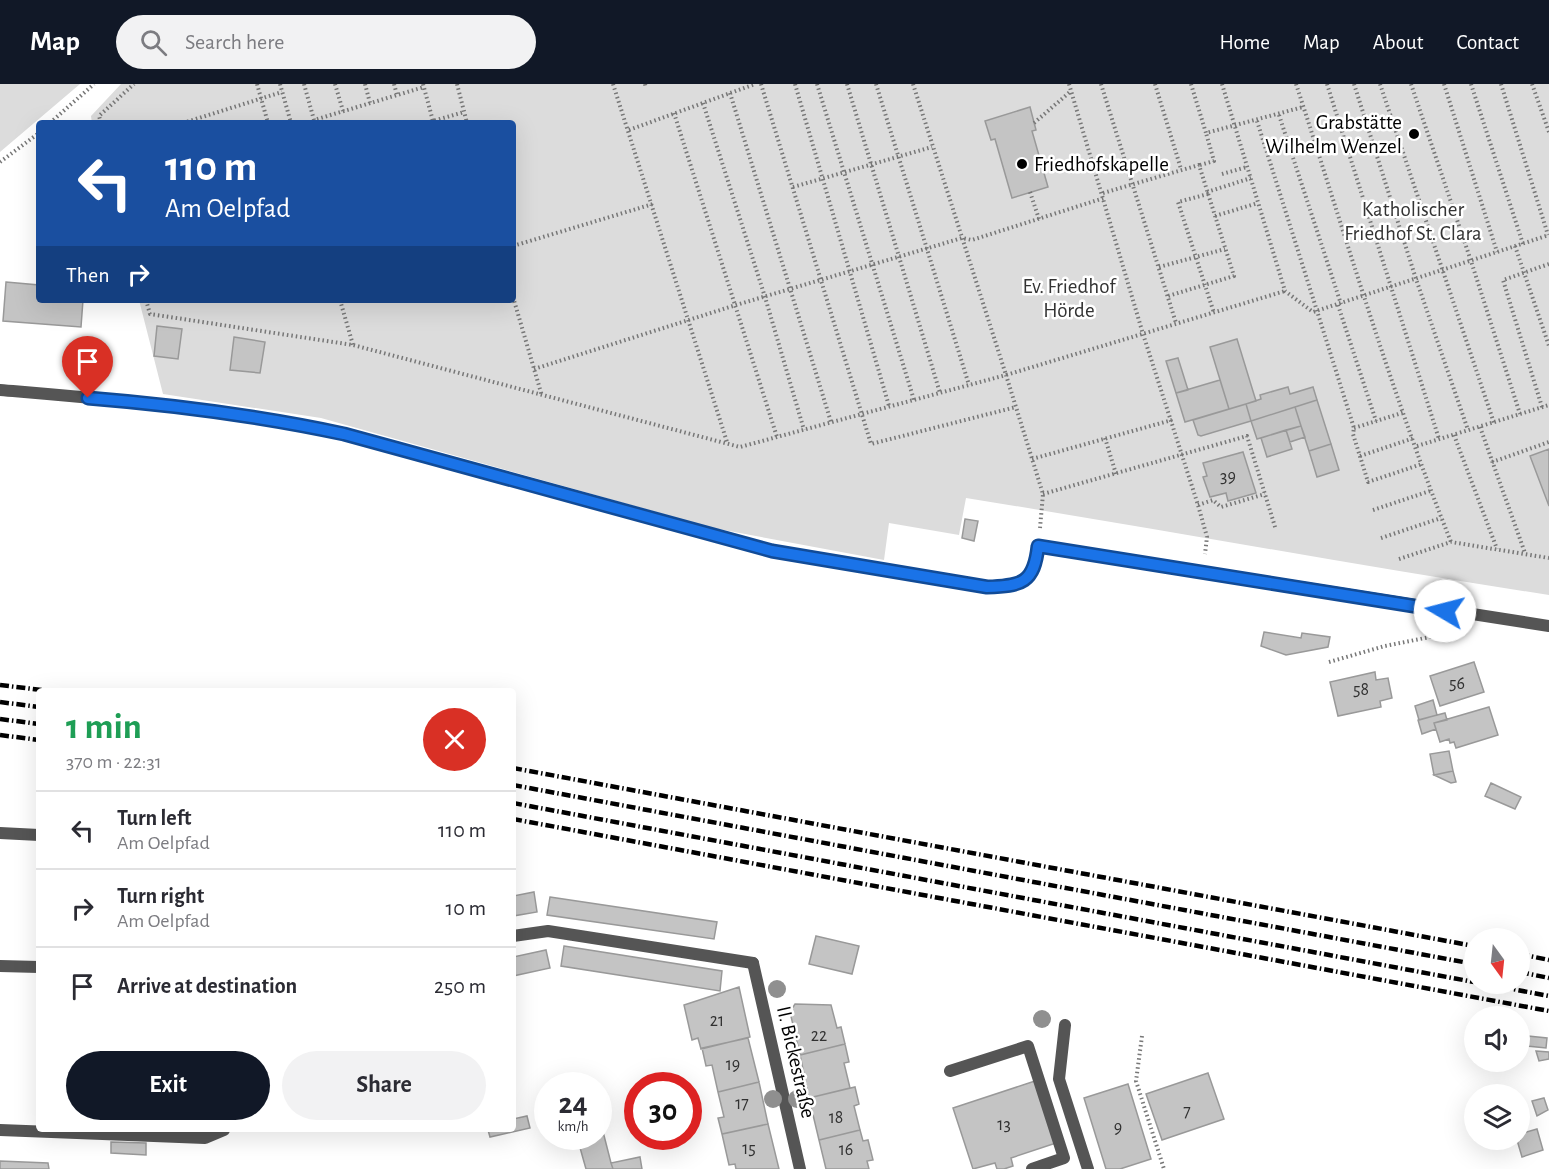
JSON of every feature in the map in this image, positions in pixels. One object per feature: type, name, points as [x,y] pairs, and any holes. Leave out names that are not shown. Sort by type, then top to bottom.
[{"type":"street","points":[[0,390],[170,405],[280,420],[344,434],[772,551],[987,587],[1005,586],[1024,581],[1035,569],[1038,546],[1549,626]]},
{"type":"street","points":[[0,833],[36,835]]},
{"type":"street","name":"II. Bickestraße","points":[[516,936],[548,931],[753,963],[800,1169]]},
{"type":"street","points":[[0,966],[36,967]]},
{"type":"street","points":[[1065,1025],[1059,1079],[1088,1169]]},
{"type":"street","points":[[950,1071],[1028,1046],[1064,1158],[1032,1169]]},
{"type":"street","points":[[0,1130],[36,1131]]},
{"type":"street","points":[[51,1132],[205,1138],[219,1132]]},
{"type":"path","points":[[53,120],[94,84]]},
{"type":"path","points":[[100,120],[99,116],[134,84]]},
{"type":"path","points":[[257,84],[267,120]]},
{"type":"path","points":[[280,84],[290,120]]},
{"type":"path","points":[[304,84],[314,120],[423,85],[433,120]]},
{"type":"path","points":[[335,84],[343,111]]},
{"type":"path","points":[[365,84],[370,103]]},
{"type":"path","points":[[394,84],[397,95]]},
{"type":"path","points":[[457,84],[466,120]]},
{"type":"path","points":[[613,84],[728,443]]},
{"type":"path","points":[[629,130],[755,84]]},
{"type":"path","points":[[761,84],[823,280],[871,444],[1016,407]]},
{"type":"path","points":[[795,84],[852,271],[889,406]]},
{"type":"path","points":[[817,84],[914,400]]},
{"type":"path","points":[[847,84],[901,256],[940,393]]},
{"type":"path","points":[[876,84],[969,385]]},
{"type":"path","points":[[912,84],[1043,494],[1042,510]]},
{"type":"path","points":[[1069,84],[1143,334],[1184,455],[1207,537],[1206,548]]},
{"type":"path","points":[[1101,84],[1176,323]]},
{"type":"path","points":[[1155,84],[1181,169]]},
{"type":"path","points":[[534,369],[687,320],[927,248],[962,238],[972,240],[1181,169],[1214,161],[1191,84]]},
{"type":"path","points":[[1222,84],[1285,291],[1312,312],[1549,235],[1501,84]]},
{"type":"path","points":[[1296,84],[1364,296],[1417,446],[1430,491],[1451,542]]},
{"type":"path","points":[[1327,84],[1439,439]]},
{"type":"path","points":[[1354,84],[1416,279],[1468,430]]},
{"type":"path","points":[[1380,84],[1494,423]]},
{"type":"path","points":[[1411,84],[1520,414]]},
{"type":"path","points":[[1444,84],[1497,252]]},
{"type":"path","points":[[1472,84],[1523,244]]},
{"type":"path","points":[[1532,84],[1549,132]]},
{"type":"path","points":[[1034,123],[1071,91]]},
{"type":"path","points":[[193,120],[282,92]]},
{"type":"path","points":[[730,93],[831,422]]},
{"type":"path","points":[[703,103],[765,297],[804,430]]},
{"type":"path","points":[[1206,133],[1304,107]]},
{"type":"path","points":[[436,120],[464,112]]},
{"type":"path","points":[[674,113],[777,437]]},
{"type":"path","points":[[1279,115],[1376,421]]},
{"type":"path","points":[[1257,121],[1354,428],[1353,434],[1368,482],[1422,464]]},
{"type":"path","points":[[0,162],[36,135]]},
{"type":"path","points":[[793,188],[932,147]]},
{"type":"path","points":[[1168,296],[1234,276],[1199,165]]},
{"type":"path","points":[[1222,174],[1247,167]]},
{"type":"path","points":[[1214,313],[1178,202],[1251,178]]},
{"type":"path","points":[[1030,192],[1039,219]]},
{"type":"path","points":[[1215,216],[1258,203]]},
{"type":"path","points":[[516,245],[653,204]]},
{"type":"path","points":[[1515,246],[1549,346]]},
{"type":"path","points":[[1159,267],[1225,249]]},
{"type":"path","points":[[1542,407],[1503,280],[1549,264]]},
{"type":"path","points":[[148,303],[150,314],[353,345],[740,447],[1006,375],[1285,291]]},
{"type":"path","points":[[341,303],[353,345]]},
{"type":"path","points":[[515,303],[542,396]]},
{"type":"path","points":[[1417,446],[1549,405]]},
{"type":"path","points":[[1354,428],[1405,412]]},
{"type":"path","points":[[1032,459],[1172,420]]},
{"type":"path","points":[[1480,427],[1525,554]]},
{"type":"path","points":[[1454,435],[1498,550]]},
{"type":"path","points":[[1043,494],[1247,436],[1276,530]]},
{"type":"path","points":[[1105,438],[1116,474]]},
{"type":"path","points":[[1360,456],[1414,438]]},
{"type":"path","points":[[1492,462],[1549,442]]},
{"type":"path","points":[[1373,510],[1430,491]]},
{"type":"path","points":[[1198,505],[1213,500],[1221,507],[1265,494]]},
{"type":"path","points":[[1380,538],[1441,518]]},
{"type":"path","points":[[1399,559],[1451,542],[1549,558]]},
{"type":"path","points":[[1329,662],[1385,646],[1440,635]]},
{"type":"path","points":[[1142,1036],[1136,1081],[1164,1169]]},
{"type":"green space","points":[[0,84],[80,84],[36,120],[0,152]]},
{"type":"green space","name":"Ev. Friedhof Hörde","points":[[121,84],[1549,84],[1549,595],[966,498],[959,535],[889,523],[884,560],[713,528],[321,418],[163,394],[140,303],[516,303],[516,120],[92,120],[91,116]]},
{"type":"building","name":"Friedhofskapelle","points":[[1030,107],[1036,130],[1032,131],[1048,187],[1012,198],[995,139],[991,140],[985,121]]},
{"type":"building","points":[[6,282],[36,285],[36,303],[83,303],[81,327],[3,321]]},
{"type":"building","points":[[157,326],[182,329],[178,359],[154,356]]},
{"type":"building","points":[[234,337],[265,342],[260,373],[230,370]]},
{"type":"building","points":[[1237,339],[1256,401],[1229,409],[1210,347]]},
{"type":"building","points":[[1178,358],[1188,390],[1176,393],[1166,361]]},
{"type":"building","points":[[1220,380],[1229,409],[1185,422],[1176,393]]},
{"type":"building","points":[[1288,387],[1290,394],[1313,387],[1317,400],[1251,421],[1246,404],[1261,399],[1260,395]]},
{"type":"building","points":[[1317,400],[1331,444],[1309,451],[1295,407]]},
{"type":"building","points":[[1246,404],[1251,421],[1198,435],[1193,420]]},
{"type":"building","points":[[1295,407],[1301,426],[1257,439],[1251,421]]},
{"type":"building","points":[[1301,426],[1305,437],[1290,442],[1286,430]]},
{"type":"building","points":[[1286,430],[1292,449],[1267,457],[1261,438]]},
{"type":"building","points":[[1331,444],[1339,470],[1317,477],[1309,451]]},
{"type":"building","points":[[1549,449],[1549,506],[1530,456]]},
{"type":"building","points":[[1243,452],[1256,493],[1228,501],[1226,493],[1210,497],[1203,477],[1207,476],[1203,463]]},
{"type":"building","points":[[965,519],[978,521],[974,541],[962,538]]},
{"type":"building","points":[[1264,632],[1301,638],[1302,633],[1330,637],[1328,647],[1286,655],[1261,646]]},
{"type":"building","points":[[1474,662],[1484,692],[1440,706],[1430,676]]},
{"type":"building","points":[[1375,672],[1376,680],[1388,678],[1392,698],[1380,701],[1381,707],[1338,716],[1330,682]]},
{"type":"building","points":[[1433,700],[1437,715],[1419,720],[1415,706]]},
{"type":"building","points":[[1489,707],[1498,735],[1456,748],[1454,742],[1450,743],[1449,739],[1440,742],[1434,723]]},
{"type":"building","points":[[1445,713],[1447,720],[1434,723],[1436,729],[1422,734],[1418,720]]},
{"type":"building","points":[[1449,751],[1453,771],[1434,775],[1430,754]]},
{"type":"building","points":[[1453,771],[1456,782],[1451,783],[1434,775]]},
{"type":"building","points":[[1491,783],[1521,797],[1515,809],[1485,796]]},
{"type":"building","points":[[534,892],[537,912],[516,916],[516,895]]},
{"type":"building","points":[[550,897],[717,922],[714,939],[547,915]]},
{"type":"building","points":[[816,936],[859,946],[852,974],[809,964]]},
{"type":"building","points":[[564,946],[722,971],[720,991],[561,966]]},
{"type":"building","points":[[546,950],[550,968],[516,975],[516,956]]},
{"type":"building","points":[[739,987],[750,1037],[701,1049],[698,1038],[692,1040],[684,1005]]},
{"type":"building","points":[[795,1004],[831,1005],[837,1028],[841,1027],[845,1044],[800,1055],[790,1012]]},
{"type":"building","points":[[1530,1036],[1547,1038],[1546,1048],[1530,1046]]},
{"type":"building","points":[[748,1038],[759,1082],[718,1092],[712,1065],[706,1066],[702,1048]]},
{"type":"building","points":[[845,1044],[849,1062],[844,1063],[850,1088],[809,1098],[800,1055]]},
{"type":"building","points":[[1536,1051],[1549,1052],[1549,1059],[1539,1061]]},
{"type":"building","points":[[1208,1073],[1224,1119],[1162,1140],[1146,1094]]},
{"type":"building","points":[[1035,1081],[1056,1143],[1011,1158],[1013,1166],[1004,1169],[997,1169],[995,1163],[973,1169],[953,1108]]},
{"type":"building","points":[[759,1082],[768,1124],[722,1134],[718,1118],[724,1117],[718,1092]]},
{"type":"building","points":[[1128,1084],[1151,1159],[1120,1169],[1106,1169],[1084,1098]]},
{"type":"building","points":[[855,1087],[859,1104],[854,1106],[860,1130],[819,1140],[809,1098]]},
{"type":"building","points":[[1544,1098],[1548,1110],[1537,1116],[1532,1101]]},
{"type":"building","points":[[527,1116],[530,1128],[516,1131],[516,1118]]},
{"type":"building","points":[[768,1124],[779,1169],[736,1169],[735,1164],[729,1165],[722,1134]]},
{"type":"building","points":[[1537,1129],[1543,1150],[1522,1157],[1520,1150],[1530,1150],[1530,1131]]},
{"type":"building","points":[[860,1130],[863,1141],[868,1140],[873,1160],[867,1161],[869,1169],[826,1169],[819,1140]]},
{"type":"building","points":[[489,1132],[512,1132],[490,1137]]},
{"type":"building","points":[[111,1142],[146,1143],[146,1155],[111,1153]]},
{"type":"building","points":[[581,1150],[608,1150],[613,1169],[586,1169]]},
{"type":"building","points":[[640,1157],[642,1169],[613,1169],[611,1163]]},
{"type":"building","points":[[0,1161],[48,1163],[49,1169],[0,1169]]},
{"type":"railway","points":[[0,685],[36,689]]},
{"type":"railway","points":[[0,702],[36,707]]},
{"type":"railway","points":[[0,719],[36,724]]},
{"type":"railway","points":[[0,735],[36,740]]},
{"type":"railway","points":[[516,769],[1464,944]]},
{"type":"railway","points":[[516,786],[1464,962]]},
{"type":"railway","points":[[516,804],[1464,980]]},
{"type":"railway","points":[[516,820],[1549,1011]]},
{"type":"railway","points":[[1530,956],[1549,960]]},
{"type":"railway","points":[[1530,974],[1549,978]]},
{"type":"railway","points":[[1530,992],[1549,996]]},
{"type":"place","name":"Grabstätte Wilhelm Wenzel","points":[[1414,134]]},
{"type":"place","name":"Friedhofskapelle","points":[[1022,164]]},
{"type":"route","points":[[88,398],[170,405],[280,420],[344,434],[772,551],[987,587],[1005,586],[1024,581],[1035,569],[1038,546],[1445,611]]},
{"type":"park label","name":"Katholischer Friedhof St. Clara","points":[[1413,221]]}]
